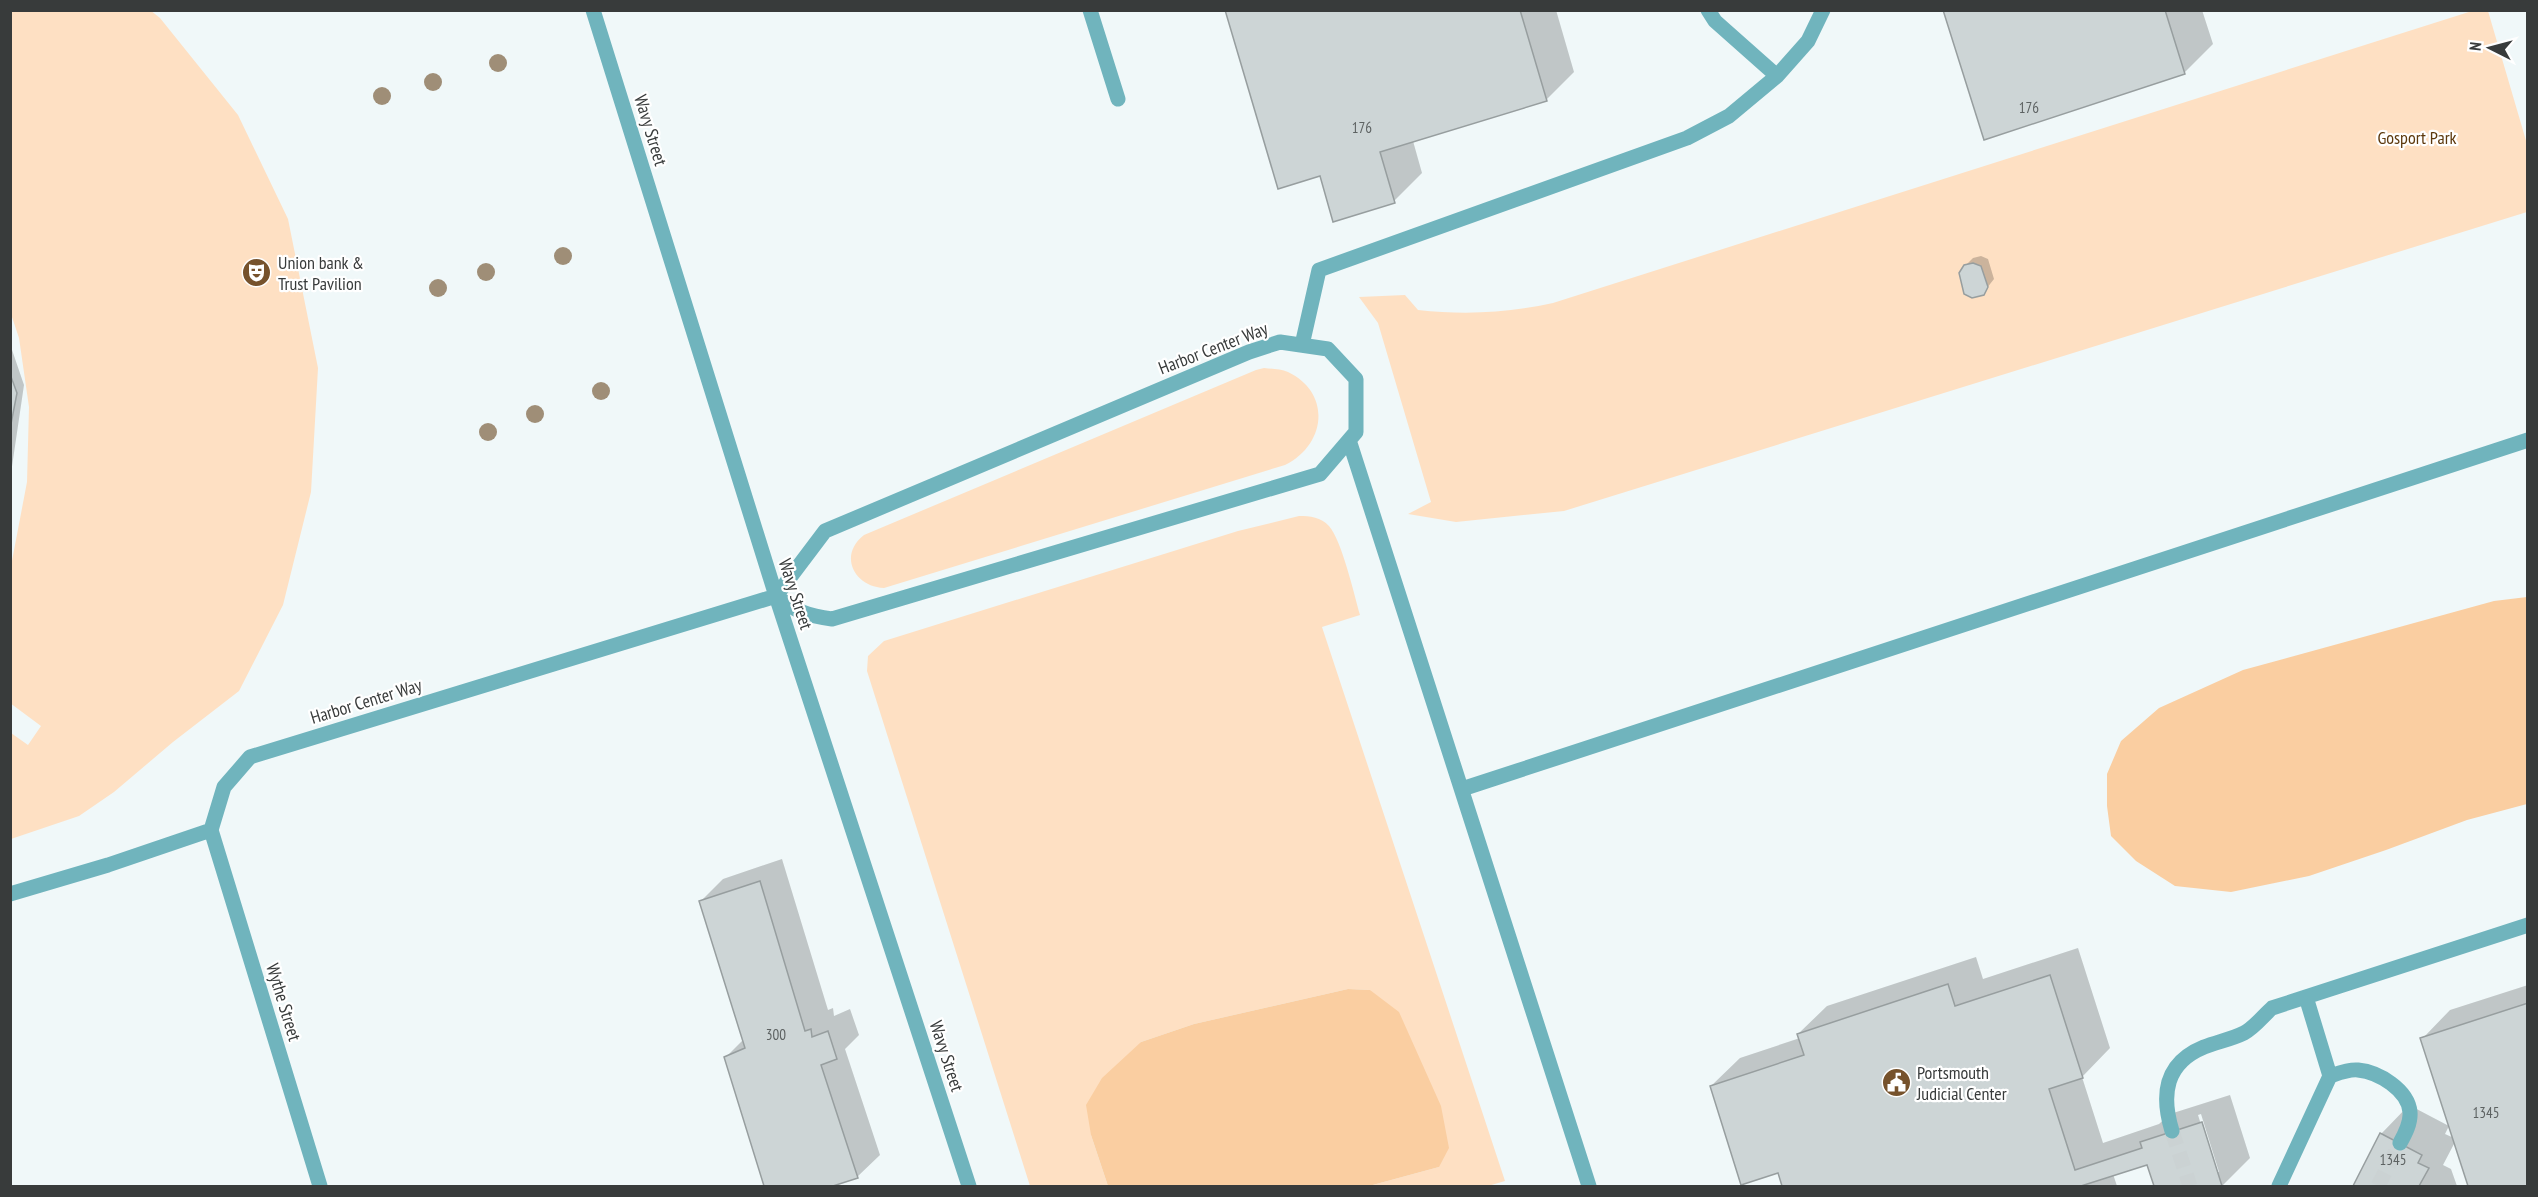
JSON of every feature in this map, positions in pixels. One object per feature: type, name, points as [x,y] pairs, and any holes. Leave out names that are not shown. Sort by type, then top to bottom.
[{"type":"street","name":"Wavy Street","points":[[593,10],[776,596],[969,1186]]},
{"type":"street","points":[[1090,10],[1118,99]]},
{"type":"street","points":[[1708,10],[1715,21],[1777,76]]},
{"type":"street","points":[[1302,345],[1319,270],[1687,138],[1729,116],[1777,76],[1808,41],[1823,10]]},
{"type":"street","name":"Harbor Center Way","points":[[211,830],[224,787],[250,757],[776,596],[825,531],[1249,352],[1280,342],[1328,349],[1356,379],[1356,432],[1320,474],[832,619],[809,616],[794,610],[776,596]]},
{"type":"street","points":[[1349,440],[1589,1186]]},
{"type":"street","points":[[1462,789],[2528,440]]},
{"type":"street","points":[[10,894],[108,865],[211,830]]},
{"type":"street","name":"Wythe Street","points":[[211,830],[320,1186]]},
{"type":"street","points":[[2172,1131],[2167,1115],[2166,1088],[2178,1063],[2201,1048],[2245,1032],[2272,1008],[2528,925]]},
{"type":"street","points":[[2279,1186],[2330,1076],[2307,997]]},
{"type":"street","points":[[2330,1076],[2358,1070],[2392,1084],[2405,1096],[2410,1113],[2407,1130],[2400,1143]]},
{"type":"green space","points":[[11,10],[150,10],[160,18],[238,115],[288,219],[318,368],[311,492],[283,605],[239,691],[173,742],[114,792],[79,816],[11,839],[11,733],[28,745],[41,726],[10,703],[11,566],[27,482],[29,407],[19,338],[10,311]]},
{"type":"green space","name":"Gosport Park","points":[[2472,11],[2488,11],[2527,144],[2527,212],[1564,511],[1456,522],[1408,514],[1431,502],[1378,323],[1359,297],[1405,295],[1418,310],[1452,312],[1502,311],[1553,303]]},
{"type":"green space","points":[[1264,368],[1288,372],[1302,381],[1312,393],[1317,405],[1316,432],[1309,445],[1299,456],[1285,465],[884,588],[865,582],[853,569],[852,552],[856,543],[864,535]]},
{"type":"green space","points":[[1299,516],[1315,518],[1329,526],[1334,533],[1347,568],[1360,615],[1322,627],[1505,1181],[1488,1186],[1369,1186],[1439,1167],[1370,990],[1348,989],[1194,1024],[1141,1042],[1091,1135],[1108,1186],[1030,1186],[867,671],[868,656],[884,641],[1238,531]]},
{"type":"shaded area","points":[[2527,597],[2527,804],[2467,820],[2309,876],[2231,892],[2175,886],[2136,861],[2111,836],[2107,806],[2107,774],[2121,741],[2159,708],[2243,670],[2494,601]]},
{"type":"shaded area","points":[[1348,989],[1370,990],[1399,1012],[1441,1106],[1449,1148],[1439,1167],[1369,1186],[1108,1186],[1091,1135],[1086,1105],[1102,1078],[1141,1042],[1194,1024]]},
{"type":"building","points":[[1225,10],[1520,10],[1547,101],[1380,152],[1395,203],[1333,222],[1320,176],[1278,189]]},
{"type":"building","points":[[1943,10],[2165,10],[2185,74],[1984,140]]},
{"type":"building","points":[[1973,263],[1981,266],[1988,287],[1984,295],[1972,298],[1964,294],[1959,273],[1964,265]]},
{"type":"building","points":[[10,374],[17,393],[10,429]]},
{"type":"building","points":[[760,881],[805,1031],[811,1029],[812,1037],[828,1031],[837,1059],[821,1065],[858,1178],[833,1186],[764,1186],[724,1057],[745,1048],[699,901]]},
{"type":"building","name":"Portsmouth Judicial Center","points":[[2050,975],[2083,1078],[2049,1089],[2075,1170],[2142,1148],[2140,1142],[2202,1122],[2222,1186],[2154,1186],[2147,1165],[2081,1186],[1782,1186],[1778,1173],[1741,1185],[1710,1086],[1804,1055],[1797,1034],[1948,984],[1955,1006]]},
{"type":"building","points":[[2528,1003],[2528,1186],[2468,1186],[2420,1038]]},
{"type":"building","points":[[2380,1133],[2422,1155],[2418,1163],[2429,1168],[2419,1186],[2353,1186]]},
{"type":"tunnel","points":[[2172,1131],[2190,1186]]},
{"type":"tunnel","points":[[2378,1186],[2400,1143]]},
{"type":"place","name":"Union bank & Trust Pavilion","points":[[257,272]]},
{"type":"place","name":"Portsmouth Judicial Center","points":[[1896,1082]]}]
